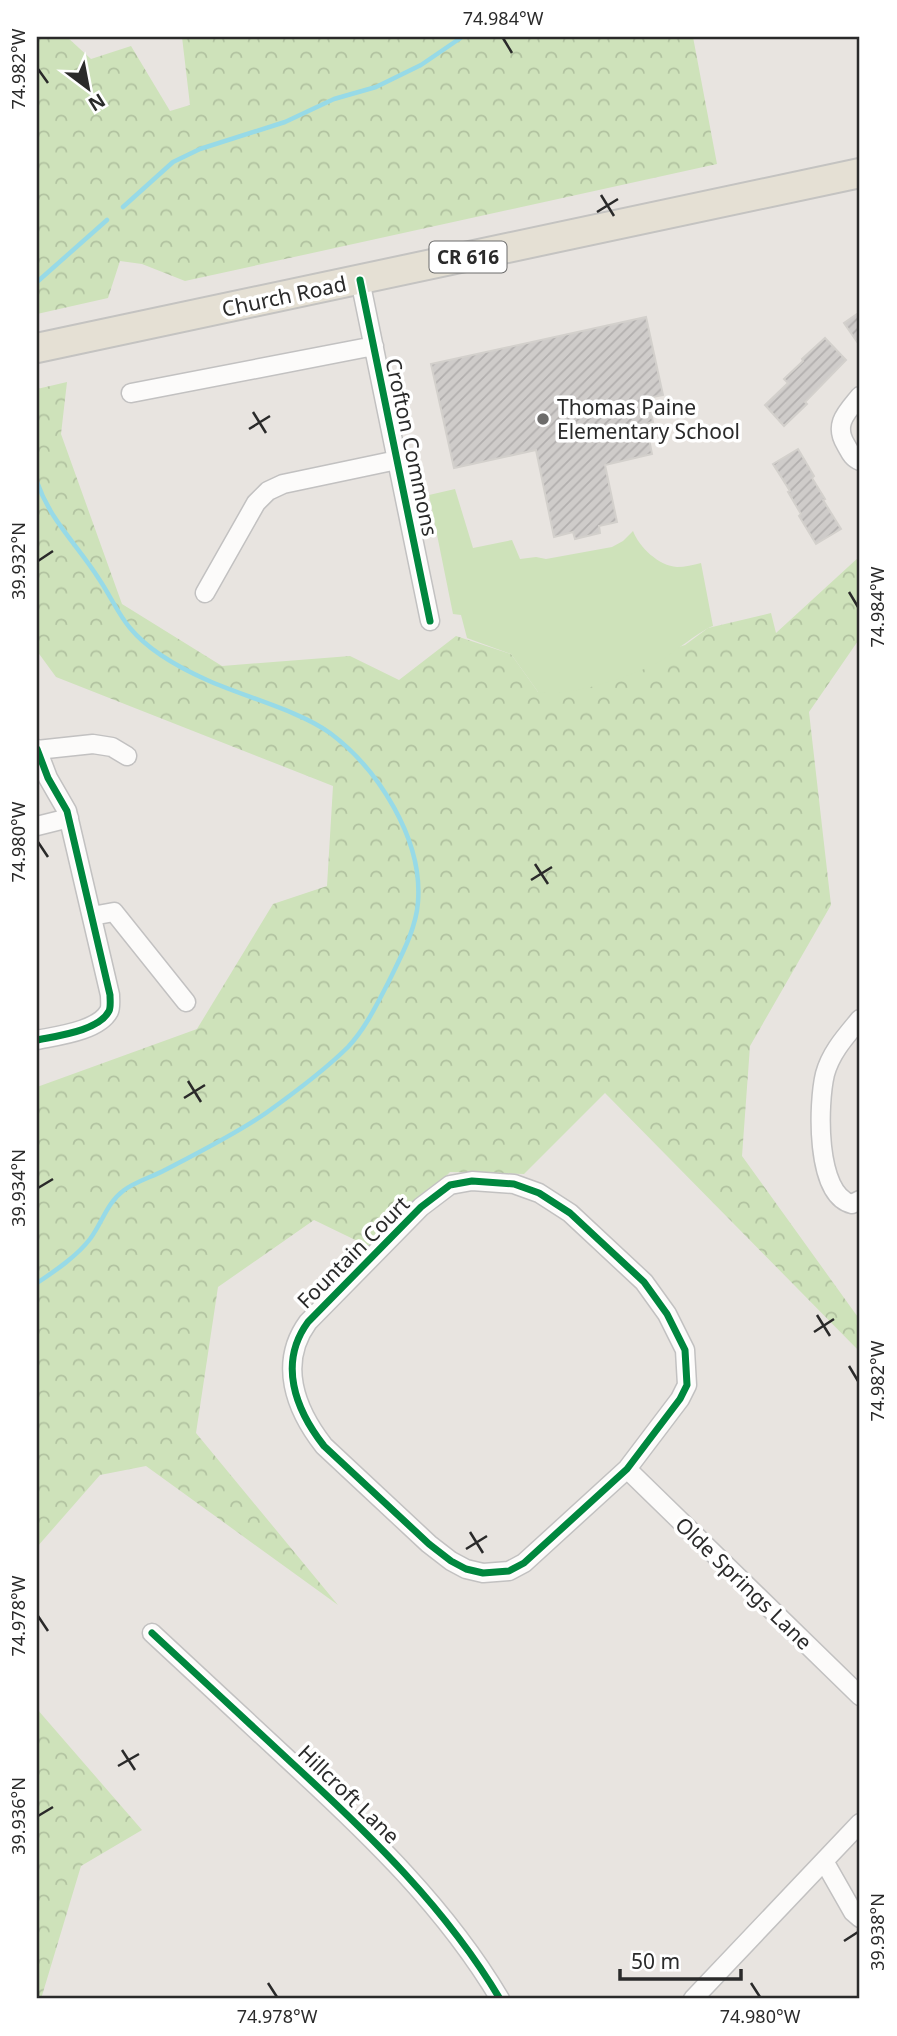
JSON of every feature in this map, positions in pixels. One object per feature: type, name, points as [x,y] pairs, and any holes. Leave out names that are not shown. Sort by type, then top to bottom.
[{"type":"main road","name":"Church Road","points":[[37,348],[860,173]]},
{"type":"street","name":"Crofton Commons","points":[[360,280],[430,621]]},
{"type":"street","name":"Crofton Commons","points":[[131,393],[374,346]]},
{"type":"street","points":[[860,396],[843,415],[839,428],[841,437],[854,458],[860,461]]},
{"type":"street","name":"Crofton Commons","points":[[205,593],[256,503],[268,491],[283,484],[397,460]]},
{"type":"street","points":[[37,1040],[87,1029],[101,1020],[109,1010],[110,995],[67,811],[48,778],[37,749],[93,744],[112,747],[127,756]]},
{"type":"street","points":[[37,826],[69,818]]},
{"type":"street","points":[[92,916],[114,912],[186,1002]]},
{"type":"street","points":[[860,1020],[831,1058],[825,1074],[822,1107],[823,1159],[829,1179],[838,1195],[847,1203],[860,1200]]},
{"type":"street","name":"Fountain Court","points":[[472,1181],[514,1184],[539,1194],[570,1213],[644,1282],[667,1314],[685,1350],[687,1385],[680,1399],[627,1469],[524,1563],[509,1571],[483,1573],[466,1569],[429,1544],[324,1446],[314,1433],[300,1407],[292,1376],[298,1336],[308,1322],[421,1207],[450,1185],[472,1181]]},
{"type":"street","name":"Olde Springs Lane","points":[[627,1469],[860,1696]]},
{"type":"street","name":"Hillcroft Lane","points":[[152,1633],[353,1820],[405,1873],[454,1930],[500,1999]]},
{"type":"street","points":[[693,1999],[860,1823]]},
{"type":"street","points":[[824,1861],[853,1912],[860,1918]]},
{"type":"green space","points":[[37,37],[67,37],[91,59],[131,46],[170,111],[190,105],[182,37],[693,37],[717,164],[185,281],[142,264],[120,261],[108,298],[37,314]]},
{"type":"green space","points":[[67,382],[61,434],[122,604],[222,666],[350,656],[399,680],[456,636],[511,654],[538,692],[685,645],[708,628],[771,613],[776,633],[860,556],[860,638],[809,712],[831,905],[750,1046],[742,1156],[860,1320],[860,1352],[605,1093],[524,1174],[450,1172],[376,1250],[314,1220],[218,1287],[196,1433],[338,1605],[146,1466],[100,1475],[37,1547],[37,1087],[197,1029],[273,904],[327,886],[333,786],[56,677],[37,651],[37,389]]},
{"type":"green space","points":[[455,489],[473,548],[512,540],[520,559],[546,559],[612,547],[633,531],[645,549],[663,563],[677,567],[701,563],[713,626],[659,662],[628,675],[581,689],[538,692],[511,654],[467,638],[461,615],[453,614],[429,495]]},
{"type":"green space","points":[[37,1709],[142,1830],[81,1866],[41,1999],[37,1999]]},
{"type":"building","points":[[860,312],[860,346],[844,323]]},
{"type":"building","points":[[646,317],[663,395],[648,398],[653,422],[646,424],[652,454],[605,465],[617,522],[599,526],[600,533],[575,539],[573,532],[554,537],[536,450],[454,468],[431,364]]},
{"type":"building","points":[[825,338],[846,360],[784,426],[765,405],[788,383],[784,379]]},
{"type":"building","points":[[798,449],[814,476],[812,478],[825,499],[823,500],[841,529],[816,544],[799,516],[801,514],[788,492],[790,491],[773,464]]},
{"type":"waterway","points":[[123,207],[173,162],[200,149],[285,122],[334,99],[376,87],[421,65],[462,37]]},
{"type":"waterway","points":[[37,282],[107,220]]},
{"type":"waterway","points":[[37,482],[57,521],[91,566],[126,623],[146,644],[197,675],[318,725],[348,748],[365,766],[394,807],[405,830],[418,878],[417,912],[411,933],[370,1017],[348,1047],[308,1082],[254,1121],[123,1191],[113,1201],[85,1245],[37,1283]]},
{"type":"cycle path","points":[[360,280],[430,621]]},
{"type":"cycle path","points":[[37,749],[48,778],[67,811],[110,995],[109,1011],[96,1023],[76,1032],[37,1040]]},
{"type":"cycle path","points":[[472,1181],[514,1184],[539,1193],[570,1213],[644,1282],[667,1314],[685,1350],[687,1385],[680,1399],[627,1469],[524,1563],[509,1571],[483,1573],[466,1569],[451,1561],[429,1544],[324,1446],[298,1401],[292,1369],[299,1338],[308,1322],[421,1207],[450,1185],[472,1181]]},
{"type":"cycle path","points":[[152,1633],[322,1791],[405,1874],[456,1934],[500,1999]]},
{"type":"place","name":"Thomas Paine Elementary School","points":[[543,419]]}]
